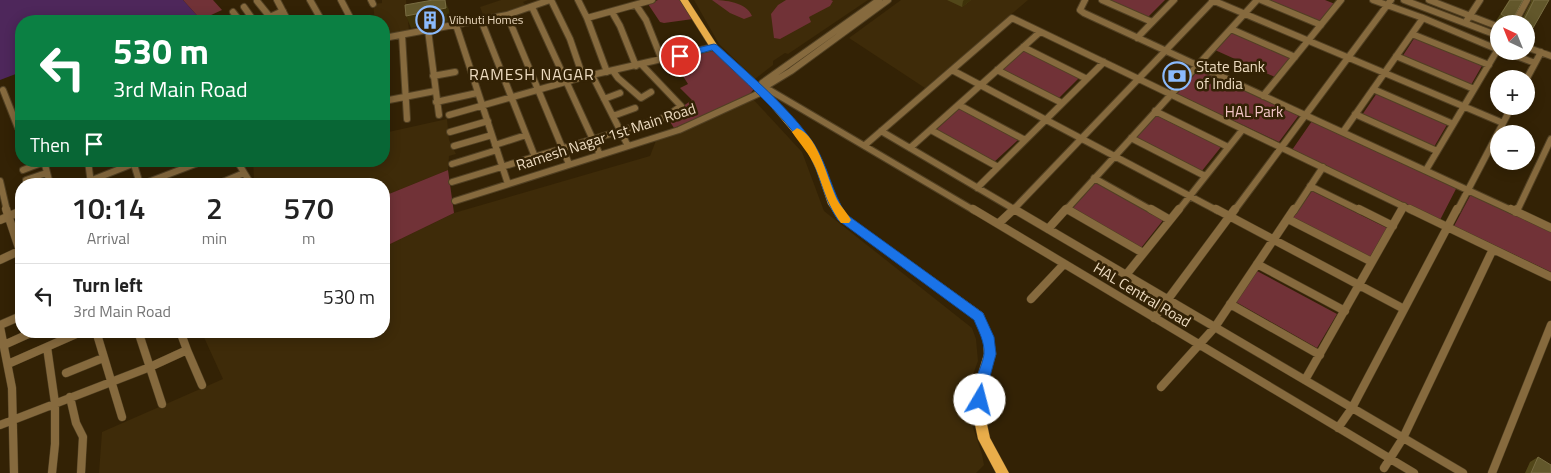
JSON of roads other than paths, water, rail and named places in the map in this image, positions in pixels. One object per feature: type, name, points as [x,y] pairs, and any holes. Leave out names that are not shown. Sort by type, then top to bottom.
[{"type":"main road","points":[[684,0],[714,47],[762,90],[810,146],[821,168],[834,204],[842,217],[978,316],[988,337],[990,354],[981,384],[979,415],[984,439],[1003,473]]},
{"type":"street","points":[[278,0],[285,15]]},
{"type":"street","points":[[310,0],[319,15]]},
{"type":"street","points":[[340,0],[349,15]]},
{"type":"street","points":[[390,37],[507,15],[532,8],[550,0],[570,39],[583,77]]},
{"type":"street","points":[[578,0],[610,71],[641,98],[651,92]]},
{"type":"street","points":[[587,18],[652,0]]},
{"type":"street","points":[[762,90],[762,83],[878,0]]},
{"type":"street","points":[[762,90],[888,0]]},
{"type":"street","points":[[1085,0],[1080,10],[1084,13],[1551,228]]},
{"type":"street","points":[[1102,0],[1152,22]]},
{"type":"street","points":[[998,224],[1213,0],[1503,123]]},
{"type":"street","points":[[1048,229],[1197,65],[1259,0],[1321,25]]},
{"type":"street","points":[[1263,96],[1340,2],[1330,0]]},
{"type":"street","points":[[1373,0],[1389,3],[1490,46]]},
{"type":"street","points":[[1404,0],[1490,33]]},
{"type":"street","points":[[1429,0],[1490,24]]},
{"type":"street","points":[[1465,23],[1480,0]]},
{"type":"street","points":[[1519,15],[1528,0]]},
{"type":"street","points":[[257,1],[268,15]]},
{"type":"street","points":[[1137,38],[1171,1]]},
{"type":"street","points":[[1154,318],[1389,3]]},
{"type":"street","points":[[636,5],[646,20],[662,60]]},
{"type":"street","points":[[244,7],[250,15]]},
{"type":"street","points":[[532,8],[600,154]]},
{"type":"street","points":[[275,15],[283,12]]},
{"type":"street","points":[[452,182],[666,116],[681,106],[639,65],[612,12]]},
{"type":"street","points":[[507,15],[569,164]]},
{"type":"street","points":[[865,145],[1012,18],[1551,277]]},
{"type":"street","points":[[1343,132],[1423,18]]},
{"type":"street","points":[[481,20],[536,157]]},
{"type":"street","points":[[456,25],[508,184]]},
{"type":"street","points":[[1231,29],[1295,57]]},
{"type":"street","points":[[428,30],[439,115]]},
{"type":"street","points":[[910,148],[1040,32]]},
{"type":"street","points":[[1412,34],[1489,65]]},
{"type":"street","points":[[402,35],[407,119]]},
{"type":"street","points":[[449,116],[583,77],[714,47]]},
{"type":"street","points":[[1023,47],[1087,78]]},
{"type":"street","points":[[1535,50],[1551,56]]},
{"type":"street","points":[[1531,70],[1541,52]]},
{"type":"street","points":[[1396,56],[1474,89]]},
{"type":"street","points":[[1426,170],[1493,60]]},
{"type":"street","points":[[1527,60],[1535,63]]},
{"type":"street","points":[[977,188],[1104,62]]},
{"type":"street","points":[[952,70],[1404,309]]},
{"type":"street","points":[[997,70],[1062,104]]},
{"type":"street","points":[[433,76],[456,72]]},
{"type":"street","points":[[592,75],[628,146]]},
{"type":"street","points":[[1373,89],[1453,124]]},
{"type":"street","points":[[3,90],[15,120]]},
{"type":"street","name":"HAL Central Road","points":[[762,90],[856,142],[865,145],[1414,473]]},
{"type":"street","name":"Ramesh Nagar 1st Main Road","points":[[455,201],[691,125],[762,90]]},
{"type":"street","points":[[390,101],[435,91]]},
{"type":"street","points":[[436,102],[478,93]]},
{"type":"street","points":[[604,99],[620,93]]},
{"type":"street","points":[[959,105],[1025,140]]},
{"type":"street","points":[[613,116],[635,108]]},
{"type":"street","points":[[1155,111],[1228,148]]},
{"type":"street","points":[[1355,114],[1437,151]]},
{"type":"street","points":[[1338,428],[1352,408],[1507,115]]},
{"type":"street","points":[[450,132],[488,121]]},
{"type":"street","points":[[1126,275],[1243,129]]},
{"type":"street","points":[[931,130],[998,167]]},
{"type":"street","points":[[881,131],[1463,473]]},
{"type":"street","points":[[454,146],[492,135]]},
{"type":"street","points":[[452,164],[526,135]]},
{"type":"street","points":[[1131,138],[1205,176]]},
{"type":"street","points":[[1516,212],[1551,139]]},
{"type":"street","points":[[24,170],[32,167]]},
{"type":"street","points":[[45,167],[48,178]]},
{"type":"street","points":[[100,178],[124,167]]},
{"type":"street","points":[[156,178],[186,167]]},
{"type":"street","points":[[241,167],[247,178]]},
{"type":"street","points":[[1161,388],[1215,327],[1323,167]]},
{"type":"street","points":[[32,178],[46,173]]},
{"type":"street","points":[[232,178],[244,173]]},
{"type":"street","points":[[166,174],[167,178]]},
{"type":"street","points":[[1094,178],[1170,220]]},
{"type":"street","points":[[0,181],[8,216],[15,235]]},
{"type":"street","points":[[1310,186],[1393,226]]},
{"type":"street","points":[[1305,380],[1404,206]]},
{"type":"street","points":[[1066,209],[1143,253]]},
{"type":"street","points":[[0,220],[15,213]]},
{"type":"street","points":[[1288,219],[1372,262]]},
{"type":"street","points":[[1384,468],[1403,438],[1493,249]]},
{"type":"street","points":[[0,260],[15,254]]},
{"type":"street","points":[[1031,299],[1064,264]]},
{"type":"street","points":[[1257,264],[1345,311]]},
{"type":"street","points":[[1230,304],[1320,355]]},
{"type":"street","points":[[14,473],[12,388],[0,326],[15,319]]},
{"type":"street","points":[[1492,473],[1551,325]]},
{"type":"street","points":[[4,344],[18,338]]},
{"type":"street","points":[[8,364],[67,338]]},
{"type":"street","points":[[98,338],[122,417]]},
{"type":"street","points":[[140,338],[162,404]]},
{"type":"street","points":[[183,338],[202,385]]},
{"type":"street","points":[[47,347],[55,403],[55,444],[52,473]]},
{"type":"street","points":[[0,425],[187,350]]},
{"type":"street","points":[[66,373],[103,358]]},
{"type":"street","points":[[70,397],[76,423],[83,437],[81,473]]},
{"type":"place","name":"Vibhuti Homes","points":[[430,20]]},
{"type":"place","name":"State Bank of India","points":[[1177,76]]},
{"type":"district","name":"RAMESH NAGAR","points":[[532,74]]},
{"type":"park label","name":"HAL Park","points":[[1254,112]]}]
